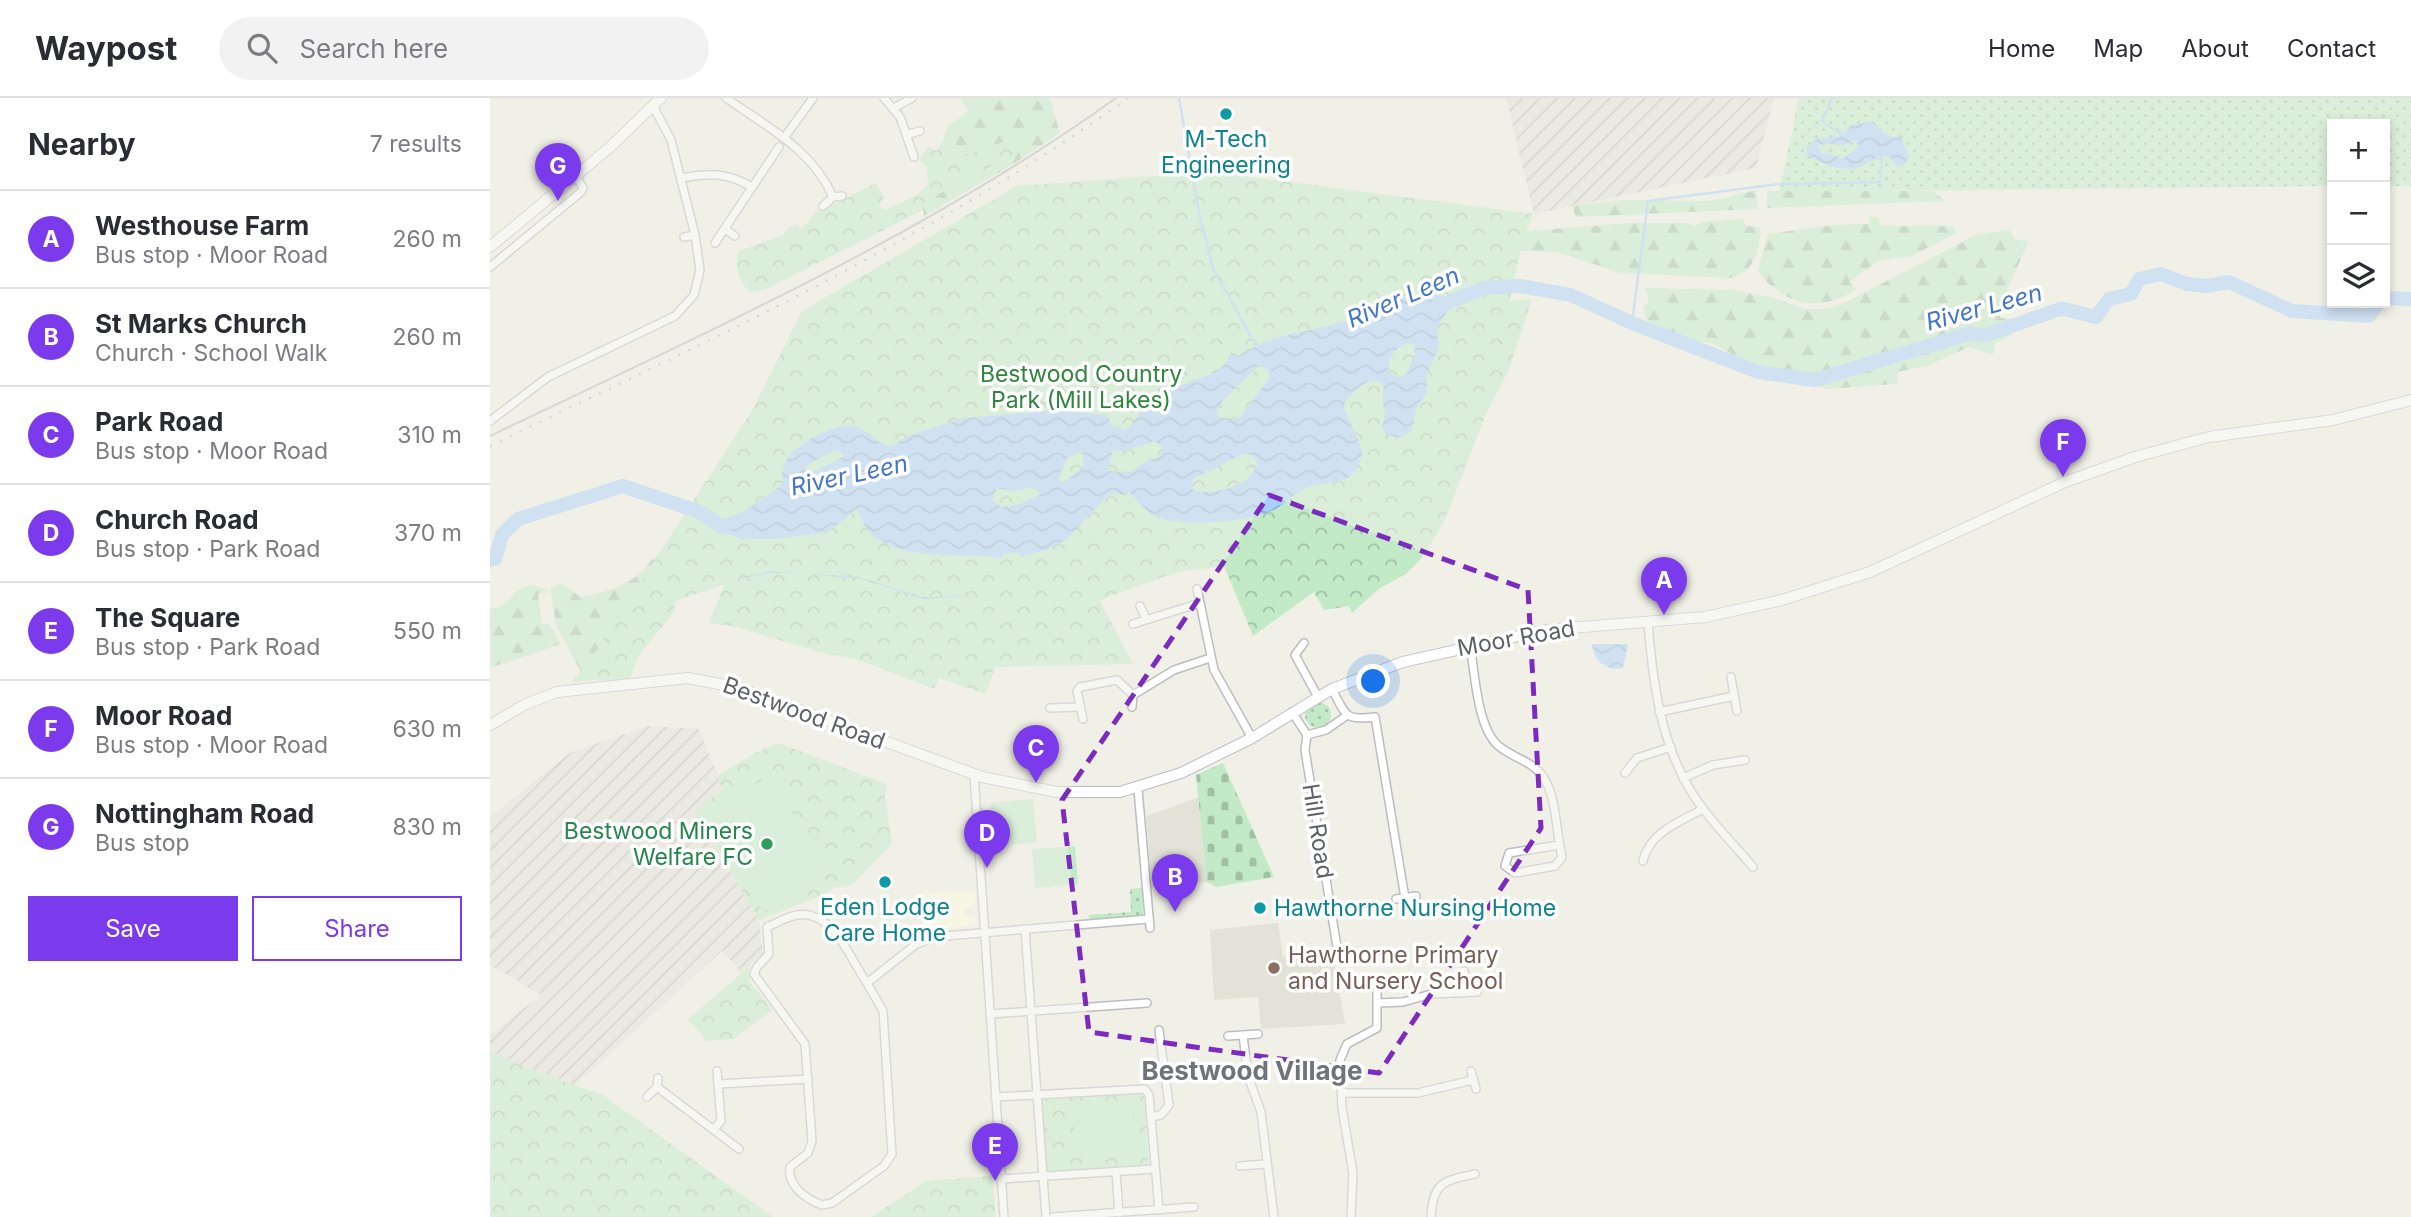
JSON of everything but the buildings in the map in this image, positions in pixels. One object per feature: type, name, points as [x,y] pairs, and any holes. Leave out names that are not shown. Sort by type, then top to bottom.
[{"type":"main road","points":[[490,247],[576,176],[657,102]]},
{"type":"main road","name":"Moor Road","points":[[955,769],[1076,794],[1138,789],[1186,771],[1252,737],[1332,689],[1394,665],[1469,645],[1567,627],[1718,614],[1832,586],[1897,561],[2066,482],[2172,445],[2236,432],[2333,420],[2411,400]]},
{"type":"main road","name":"Bestwood Road","points":[[490,725],[526,704],[557,692],[688,678],[740,688],[955,769]]},
{"type":"street","points":[[726,98],[784,138],[819,168],[837,196],[823,205]]},
{"type":"street","points":[[784,138],[813,98]]},
{"type":"street","points":[[884,98],[894,108],[909,134],[909,147],[915,158]]},
{"type":"street","points":[[894,108],[912,98]]},
{"type":"street","points":[[490,421],[548,377],[675,316],[685,307],[698,282],[700,270],[695,235],[681,178],[657,102]]},
{"type":"street","points":[[909,134],[920,131]]},
{"type":"street","points":[[715,243],[779,147]]},
{"type":"street","points":[[681,178],[710,173],[728,175],[752,187]]},
{"type":"street","points":[[490,267],[582,192],[583,188],[576,176]]},
{"type":"street","points":[[725,229],[735,236]]},
{"type":"street","points":[[684,237],[695,235]]},
{"type":"street","points":[[1196,589],[1210,658],[1252,737]]},
{"type":"street","points":[[1133,624],[1200,603]]},
{"type":"street","points":[[1140,606],[1146,619]]},
{"type":"street","points":[[1648,622],[1653,686],[1659,712],[1683,778],[1703,809],[1754,867]]},
{"type":"street","points":[[1304,643],[1295,655],[1318,697]]},
{"type":"street","points":[[1469,645],[1488,733],[1502,749],[1533,765],[1544,778],[1562,857],[1555,866],[1515,873],[1505,866],[1509,853],[1559,845]]},
{"type":"street","points":[[1133,695],[1174,670],[1210,658]]},
{"type":"street","points":[[1731,677],[1737,711]]},
{"type":"street","points":[[1083,719],[1077,691],[1080,687],[1117,680],[1133,695]]},
{"type":"street","points":[[1332,689],[1346,716],[1353,719],[1375,714],[1405,898]]},
{"type":"street","points":[[1132,707],[1133,695]]},
{"type":"street","points":[[1659,712],[1734,696]]},
{"type":"street","points":[[1050,708],[1080,707]]},
{"type":"street","points":[[1292,712],[1307,735],[1326,730],[1346,716]]},
{"type":"street","name":"Hill Road","points":[[1307,735],[1305,750],[1338,953]]},
{"type":"street","points":[[1625,773],[1633,761],[1671,747]]},
{"type":"street","points":[[1626,753],[1633,761]]},
{"type":"street","points":[[1683,778],[1713,765],[1745,760]]},
{"type":"street","points":[[1732,762],[1732,772]]},
{"type":"street","points":[[974,775],[1004,1217]]},
{"type":"street","points":[[867,984],[927,938],[1025,929],[1150,924],[1138,789]]},
{"type":"street","points":[[1643,861],[1647,845],[1703,809]]},
{"type":"street","points":[[1637,839],[1647,845]]},
{"type":"street","points":[[1396,899],[1416,896]]},
{"type":"street","points":[[801,914],[821,919],[839,938],[883,1011],[892,1154],[884,1166],[827,1204],[817,1203],[792,1185],[790,1179],[790,1167],[811,1148],[808,1079],[803,1040],[754,974],[770,949],[766,927],[801,914]]},
{"type":"street","points":[[1025,929],[1046,1217]]},
{"type":"street","points":[[1464,971],[1464,993]]},
{"type":"street","points":[[1351,1217],[1353,1173],[1341,1093],[1342,1051],[1353,1039],[1377,1028],[1377,988]]},
{"type":"street","points":[[1378,1003],[1403,1002],[1431,993],[1477,992]]},
{"type":"street","points":[[990,1014],[1147,1003]]},
{"type":"street","points":[[1151,1117],[1161,1115],[1169,1105],[1159,1030]]},
{"type":"street","points":[[1228,1036],[1258,1034]]},
{"type":"street","points":[[1243,1035],[1248,1076],[1261,1108],[1274,1217]]},
{"type":"street","points":[[1160,1046],[1170,1045]]},
{"type":"street","points":[[714,1129],[721,1121],[717,1071]]},
{"type":"street","points":[[1471,1071],[1476,1089]]},
{"type":"street","points":[[718,1084],[808,1079]]},
{"type":"street","points":[[1341,1093],[1418,1093],[1473,1080]]},
{"type":"street","points":[[647,1097],[658,1082],[739,1149]]},
{"type":"street","points":[[996,1097],[1141,1087],[1149,1095],[1159,1210]]},
{"type":"street","points":[[1240,1166],[1266,1164]]},
{"type":"street","points":[[1464,1166],[1466,1175]]},
{"type":"street","points":[[1001,1179],[1155,1169]]},
{"type":"street","points":[[1116,1172],[1119,1213]]},
{"type":"street","points":[[1431,1217],[1434,1192],[1438,1187],[1450,1179],[1475,1174]]},
{"type":"street","points":[[1053,1217],[1194,1208]]},
{"type":"highlighted area","points":[[1269,495],[1528,590],[1541,828],[1379,1073],[1089,1032],[1062,800]]},
{"type":"shaded area","points":[[1506,98],[1774,98],[1756,168],[1534,214]]},
{"type":"shaded area","points":[[648,726],[699,729],[723,788],[695,812],[759,920],[763,954],[742,973],[722,951],[576,1085],[527,1068],[490,1051],[490,1035],[541,995],[490,965],[490,817],[571,752]]},
{"type":"shaded area","points":[[1200,797],[1207,882],[1151,888],[1146,816]]},
{"type":"shaded area","points":[[975,891],[975,904],[964,909],[966,916],[976,918],[974,925],[918,935],[917,930],[924,921],[918,914],[917,901],[921,894]]},
{"type":"shaded area","name":"Hawthorne Primary and Nursery School","points":[[1278,923],[1283,957],[1332,949],[1345,1024],[1261,1029],[1258,997],[1214,1000],[1210,930]]},
{"type":"green space","points":[[960,98],[1050,98],[1060,133],[1015,163],[924,216],[922,206],[933,198],[1018,151],[1012,139],[969,154],[951,153],[942,143],[948,126],[969,111]]},
{"type":"green space","points":[[1799,98],[2411,98],[2411,186],[2390,186],[2390,119],[2327,119],[2327,186],[1779,192]]},
{"type":"green space","points":[[1012,139],[1016,140],[1018,152],[933,197],[922,205],[923,210],[764,290],[749,292],[740,278],[737,268],[739,251],[784,235],[788,228],[796,225],[802,229],[816,211],[876,183],[884,197],[879,206],[885,210],[917,195],[928,185],[927,167],[919,160],[929,146],[936,151],[942,143],[951,153],[969,154]]},
{"type":"green space","name":"Bestwood Country Park (Mill Lakes)","points":[[1212,172],[1533,214],[1520,251],[1510,301],[1532,299],[1509,370],[1486,414],[1444,522],[1420,560],[1406,574],[1380,588],[1352,613],[1349,606],[1324,610],[1314,592],[1253,636],[1224,566],[1177,572],[1100,600],[1133,664],[995,667],[986,694],[939,678],[934,689],[859,660],[818,652],[738,627],[709,623],[725,584],[676,601],[674,612],[639,655],[629,681],[579,680],[606,634],[752,411],[802,311],[1017,186]]},
{"type":"green space","points":[[1756,190],[1758,209],[1576,217],[1572,206],[1623,200],[1713,201]]},
{"type":"green space","points":[[1767,191],[1932,191],[1946,201],[1767,208]]},
{"type":"green space","points":[[1869,217],[1879,218],[1880,226],[1953,226],[1956,233],[1910,257],[1880,260],[1849,282],[1856,289],[1830,301],[1803,302],[1791,298],[1768,283],[1758,271],[1768,234],[1833,225],[1869,224]]},
{"type":"green space","points":[[1742,219],[1747,226],[1760,227],[1759,244],[1751,265],[1746,271],[1731,278],[1621,273],[1557,252],[1520,251],[1525,231],[1630,223],[1685,223],[1695,226],[1702,222]]},
{"type":"green space","points":[[2009,230],[2016,240],[2029,241],[2002,301],[2000,318],[2012,319],[2012,335],[1996,343],[1993,355],[1969,347],[1929,365],[1898,372],[1897,384],[1826,389],[1749,363],[1711,343],[1653,339],[1662,331],[1648,323],[1643,308],[1649,301],[1645,288],[1734,290],[1770,297],[1804,309],[1838,306],[1976,235]]},
{"type":"green space","points":[[653,558],[659,572],[590,680],[571,683],[576,676],[578,678],[580,670],[556,625],[550,588],[562,584],[581,597],[603,592],[630,581]]},
{"type":"green space","points":[[529,585],[548,589],[549,592],[538,594],[542,624],[549,623],[561,644],[490,668],[490,606],[493,609],[499,607],[519,589]]},
{"type":"green space","points":[[1318,702],[1327,706],[1331,715],[1327,724],[1318,728],[1309,724],[1305,715],[1309,706]]},
{"type":"green space","points":[[779,743],[887,784],[885,797],[892,844],[853,884],[833,888],[820,896],[759,920],[695,811],[723,789],[717,776],[755,753]]},
{"type":"green space","points":[[1223,763],[1274,877],[1216,887],[1207,882],[1196,775]]},
{"type":"green space","name":"Bestwood Miners Welfare FC","points":[[772,775],[827,877],[763,912],[707,811]]},
{"type":"green space","points":[[1033,799],[1037,842],[993,846],[990,803]]},
{"type":"green space","points":[[1075,846],[1078,884],[1035,888],[1032,849]]},
{"type":"green space","points":[[1142,888],[1143,916],[1089,921],[1089,915],[1131,912],[1130,889]]},
{"type":"green space","points":[[749,967],[750,982],[772,1010],[734,1039],[707,1041],[688,1019]]},
{"type":"green space","points":[[490,1051],[527,1068],[603,1095],[773,1217],[490,1217]]},
{"type":"green space","points":[[1140,1092],[1144,1096],[1149,1163],[1145,1166],[1047,1174],[1044,1171],[1040,1100]]},
{"type":"green space","points":[[1132,1102],[1137,1150],[1077,1155],[1072,1108]]},
{"type":"green space","points":[[992,1176],[996,1217],[871,1217],[926,1181]]},
{"type":"water","points":[[1875,123],[1886,134],[1901,138],[1909,156],[1904,165],[1898,166],[1882,156],[1862,166],[1842,168],[1807,155],[1806,149],[1815,139],[1841,136],[1851,125]],"holes":[[[1854,140],[1859,146],[1842,159],[1826,153],[1822,155],[1818,146],[1823,143],[1845,145]]]},
{"type":"water","points":[[1433,293],[1448,298],[1451,305],[1437,328],[1439,347],[1426,376],[1427,392],[1416,409],[1411,432],[1399,438],[1385,434],[1382,426],[1385,415],[1383,386],[1379,382],[1368,382],[1355,390],[1344,406],[1362,451],[1353,474],[1339,481],[1306,488],[1276,509],[1260,515],[1230,521],[1196,523],[1166,520],[1150,513],[1129,492],[1126,495],[1110,493],[1066,540],[1046,550],[1020,557],[1019,553],[1003,554],[1002,558],[936,555],[902,550],[873,536],[856,509],[829,532],[776,539],[741,539],[708,524],[713,513],[721,519],[729,518],[754,505],[782,485],[786,461],[799,447],[829,430],[850,426],[859,428],[882,443],[892,446],[910,435],[964,418],[1061,410],[1107,415],[1113,427],[1117,425],[1123,430],[1131,426],[1142,409],[1153,400],[1218,370],[1231,352],[1238,356],[1266,342],[1341,323],[1403,298]],"holes":[[[1406,343],[1414,344],[1415,354],[1407,373],[1397,378],[1389,373],[1389,363],[1395,352]],[[1257,367],[1266,367],[1273,373],[1239,419],[1220,418],[1217,411],[1223,400]],[[1155,441],[1163,449],[1159,457],[1148,460],[1131,472],[1108,471],[1113,450],[1123,451]],[[834,450],[847,455],[805,476],[806,466]],[[1079,452],[1084,455],[1083,467],[1062,484],[1059,478],[1066,459]],[[1243,454],[1252,455],[1257,461],[1250,477],[1242,483],[1211,492],[1193,490],[1193,479]],[[1032,487],[1041,494],[1020,504],[1001,507],[992,500],[997,488],[1012,491]]]},
{"type":"water","points":[[769,571],[858,577],[923,597],[969,596],[923,599],[861,579],[798,573],[772,573],[737,579]]},
{"type":"water","points":[[1592,644],[1628,644],[1623,668],[1611,668],[1602,664],[1595,655]]},
{"type":"waterway","points":[[1179,98],[1199,213],[1213,268],[1256,346]]},
{"type":"waterway","points":[[1832,98],[1822,121],[1844,136]]},
{"type":"waterway","points":[[1632,323],[1648,201],[1779,184],[1880,182],[1882,160],[1875,154]]},
{"type":"waterway","name":"River Leen","points":[[1433,309],[1483,288],[1520,286],[1571,295],[1632,323],[1758,372],[1815,380],[1968,334],[1986,335],[2057,310],[2064,309],[2096,317],[2109,299],[2131,294],[2139,279],[2161,274],[2187,284],[2207,286],[2229,282],[2292,311],[2369,316],[2375,308]]},
{"type":"waterway","name":"River Leen","points":[[2390,298],[2411,299]]},
{"type":"waterway","points":[[1266,364],[1272,377]]},
{"type":"waterway","name":"River Leen","points":[[490,560],[495,559],[502,535],[518,519],[623,486],[700,512],[722,527],[726,526]]},
{"type":"tram line","points":[[490,436],[731,320],[890,239],[967,195],[1116,98]]},
{"type":"railway","points":[[490,446],[735,327],[897,243],[975,198],[1128,98]]},
{"type":"place","name":"M-Tech Engineering","points":[[1226,114]]},
{"type":"place","name":"Nottingham Road","points":[[558,201]]},
{"type":"place","name":"Moor Road","points":[[2063,477]]},
{"type":"place","name":"Westhouse Farm","points":[[1664,615]]},
{"type":"place","name":"Park Road","points":[[1036,783]]},
{"type":"place","name":"Bestwood Miners Welfare FC","points":[[767,844]]},
{"type":"place","name":"Church Road","points":[[987,868]]},
{"type":"place","name":"Eden Lodge Care Home","points":[[885,882]]},
{"type":"place","name":"Hawthorne Nursing Home","points":[[1260,908]]},
{"type":"place","name":"St Marks Church","points":[[1175,912]]},
{"type":"place","name":"Hawthorne Primary and Nursery School","points":[[1274,968]]},
{"type":"place","name":"The Square","points":[[995,1181]]},
{"type":"district","name":"Bestwood Village","points":[[1252,1070]]}]
